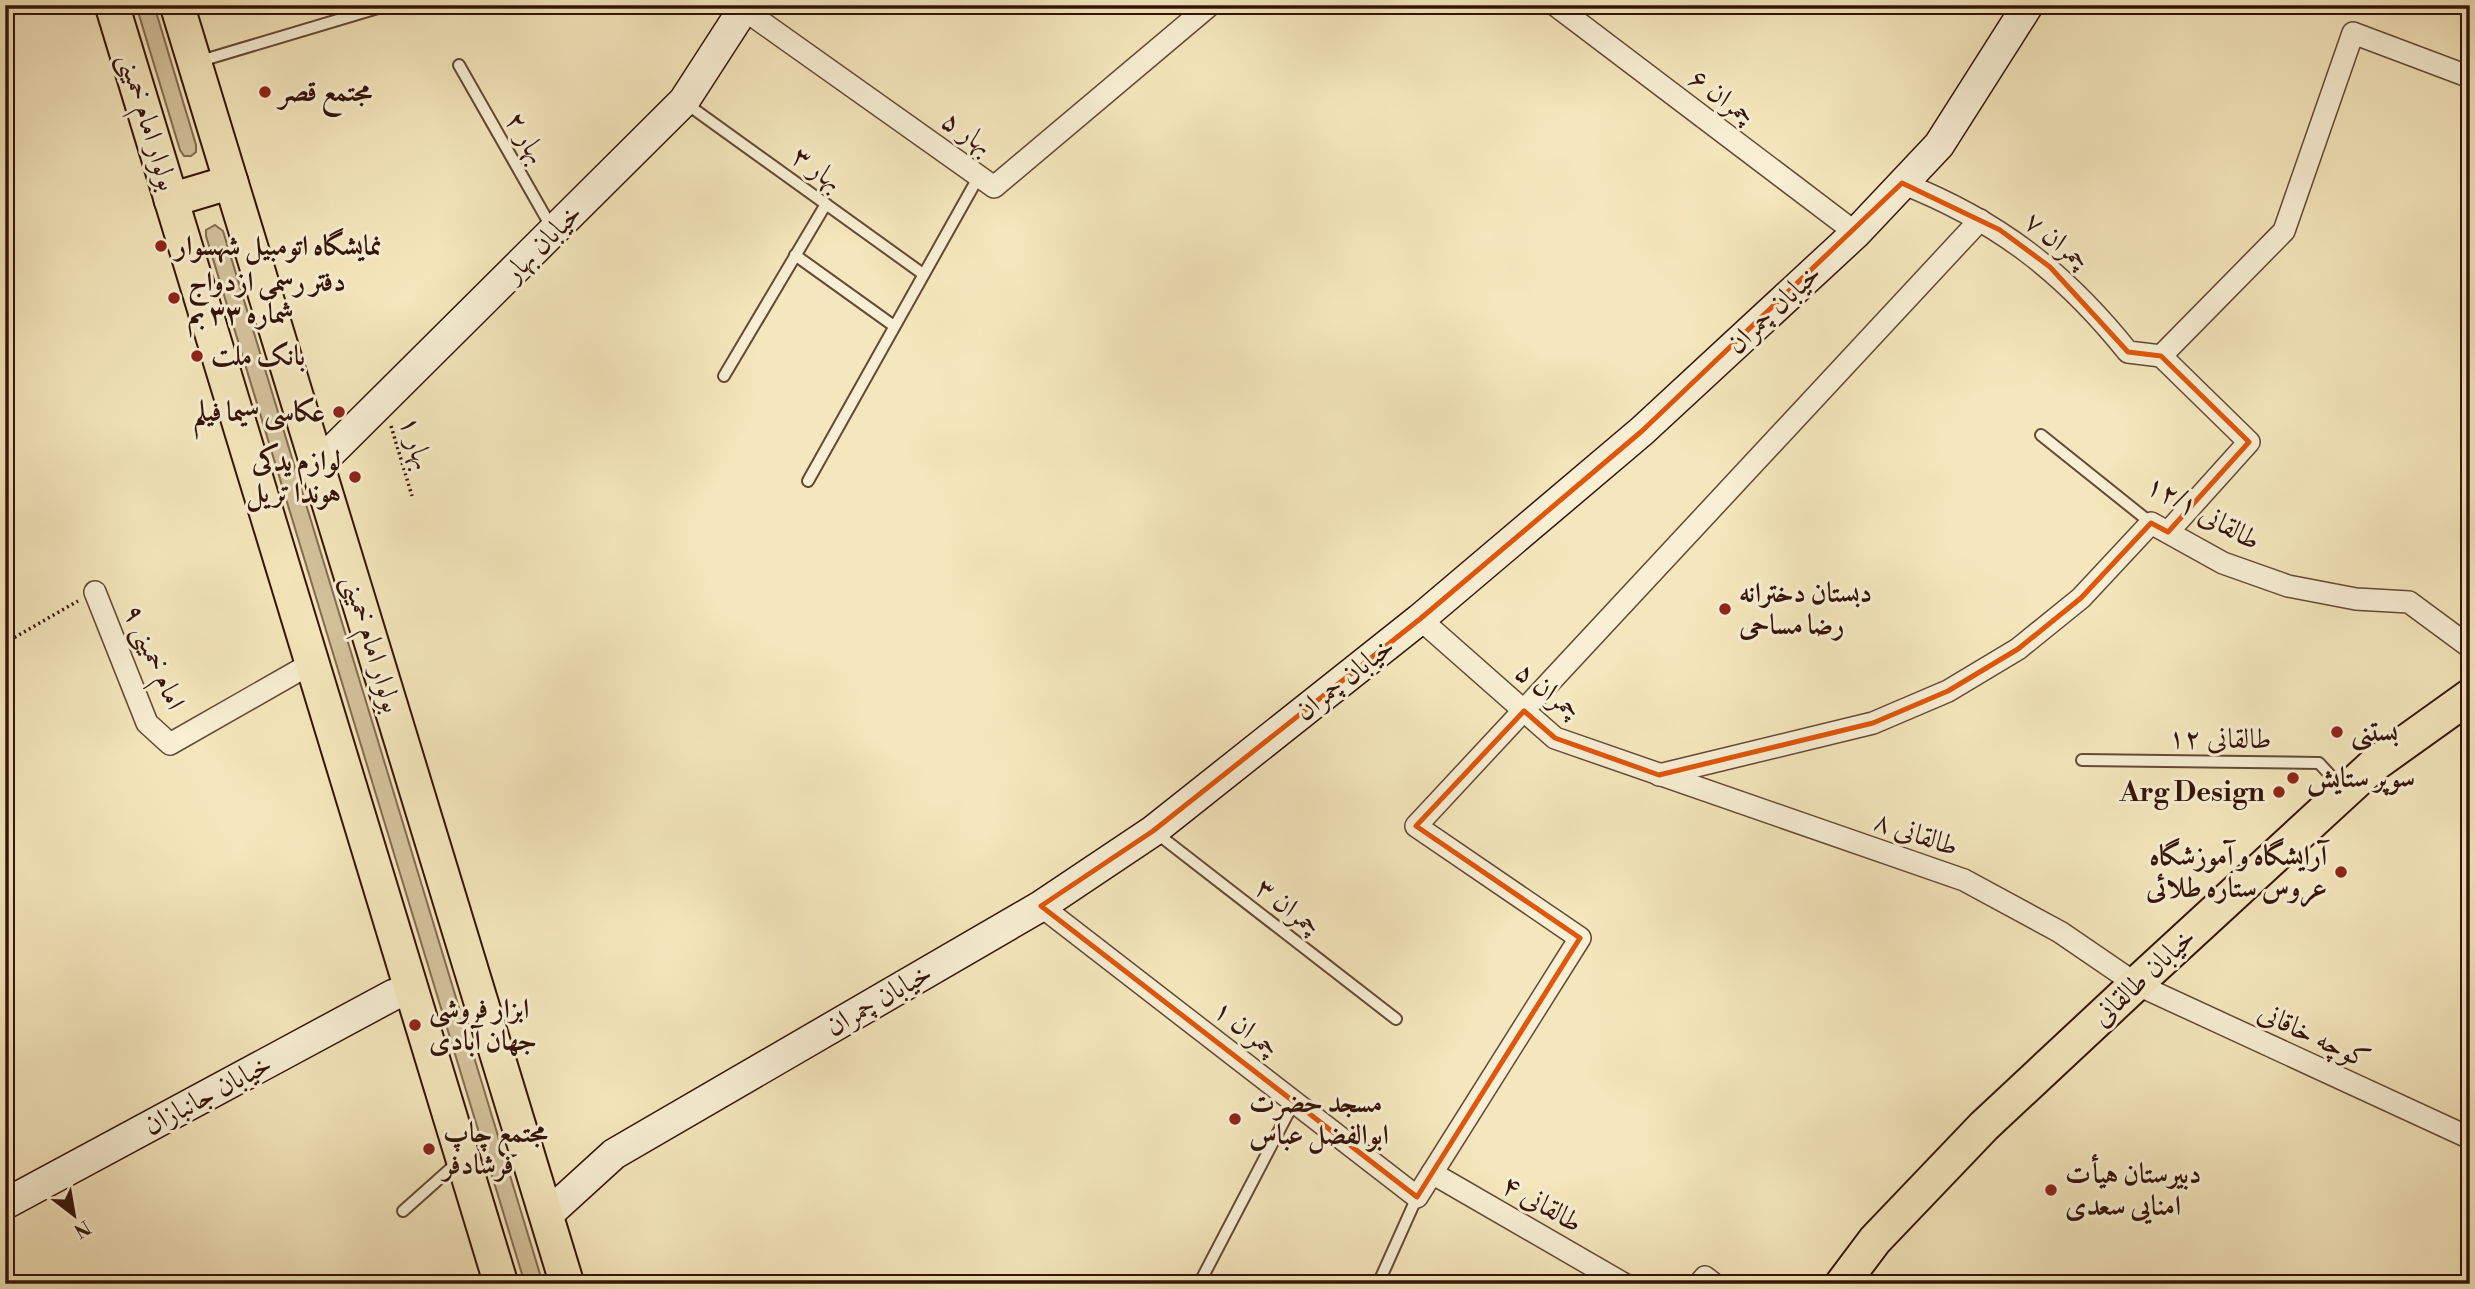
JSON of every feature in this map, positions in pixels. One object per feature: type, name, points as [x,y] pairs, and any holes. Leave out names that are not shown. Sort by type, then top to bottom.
[{"type":"main road","name":"بولوار امام خمینی","points":[[112,5],[463,1157],[498,1282]]},
{"type":"main road","name":"بولوار امام خمینی","points":[[177,5],[567,1284]]},
{"type":"main road","name":"خیابان چمران","points":[[546,1216],[614,1154],[1041,906],[1153,831],[1420,619],[1642,431],[1856,233],[1939,145],[2028,5]]},
{"type":"main road","name":"خیابان بهار","points":[[316,462],[383,401],[684,101],[746,8]]},
{"type":"main road","points":[[172,200],[231,182]]},
{"type":"main road","name":"خیابان طالقانی","points":[[1842,1284],[1875,1240],[1984,1126],[2375,764],[2470,696]]},
{"type":"main road","name":"خیابان جانبازان","points":[[5,1204],[393,995],[412,989]]},
{"type":"street","name":"بهار ۵","points":[[746,8],[994,187],[1210,5]]},
{"type":"street","name":"چمران ۶","points":[[1555,5],[1856,233]]},
{"type":"street","points":[[1660,775],[1873,723],[1948,691],[2018,649],[2081,598],[2249,442],[2161,356],[2284,231],[2353,33],[2470,78]]},
{"type":"street","name":"چمران ۷","points":[[1902,183],[1945,200],[2050,267],[2095,311],[2128,352],[2161,356]]},
{"type":"street","points":[[1417,1197],[1580,938],[1416,827],[1980,220]]},
{"type":"street","name":"طالقانی ۱۲/۱","points":[[2159,528],[2223,563],[2288,586],[2356,599],[2409,602],[2470,647]]},
{"type":"street","name":"امام خمینی ۹","points":[[95,592],[147,723],[170,744],[312,663]]},
{"type":"street","name":"چمران ۵","points":[[1420,619],[1555,738],[1660,775]]},
{"type":"street","name":"طالقانی ۸","points":[[1660,775],[1964,880],[2060,932],[2136,984]]},
{"type":"street","name":"چمران ۱","points":[[1041,906],[1417,1197]]},
{"type":"street","name":"کوچه خاقانی","points":[[2136,984],[2470,1138]]},
{"type":"street","name":"طالقانی ۴","points":[[1432,1173],[1624,1284]]},
{"type":"street","points":[[1699,1284],[1705,1277],[1714,1284]]},
{"type":"lane","points":[[195,63],[388,5]]},
{"type":"lane","name":"بهار ۲","points":[[459,65],[554,233]]},
{"type":"lane","name":"بهار ۳","points":[[684,101],[923,274]]},
{"type":"lane","points":[[808,481],[979,176]]},
{"type":"lane","points":[[724,376],[826,204]]},
{"type":"lane","points":[[795,255],[894,326]]},
{"type":"lane","name":"طالقانی ۱۲/۱","points":[[2040,435],[2159,528]]},
{"type":"lane","name":"طالقانی ۱۲","points":[[2082,760],[2319,763],[2345,792]]},
{"type":"lane","name":"چمران ۳","points":[[1153,831],[1396,1019]]},
{"type":"lane","points":[[1199,1284],[1294,1102]]},
{"type":"lane","points":[[402,1211],[463,1157]]},
{"type":"lane","points":[[1378,1284],[1417,1197]]},
{"type":"path","name":"بهار ۱","points":[[383,401],[412,496]]},
{"type":"path","points":[[5,643],[95,592]]},
{"type":"highlighted area","points":[[1902,183],[2000,230],[2050,267],[2128,352],[2161,356],[2249,442],[2168,532],[2151,523],[2081,598],[2018,649],[1948,691],[1873,723],[1659,775],[1555,738],[1524,711],[1416,826],[1580,938],[1417,1197],[1041,906],[1153,831],[1420,619],[1642,431]]},
{"type":"shaded area","points":[[136,5],[154,5],[196,145],[196,152],[191,156],[184,156],[180,150]]},
{"type":"shaded area","points":[[215,225],[223,231],[543,1284],[525,1284],[206,236],[206,230]]},
{"type":"place","name":"مجتمع قصر","points":[[265,92]]},
{"type":"place","name":"نمایشگاه اتومبیل شهسوار","points":[[161,246]]},
{"type":"place","name":"دفتر رسمی ازدواج شماره ۳۳ بم","points":[[174,298]]},
{"type":"place","name":"بانک ملت","points":[[197,356]]},
{"type":"place","name":"عکاسی سیما فیلم","points":[[339,412]]},
{"type":"place","name":"لوازم یدکی هوندا تریل","points":[[355,477]]},
{"type":"place","name":"دبستان دخترانه رضا مساحی","points":[[1725,609]]},
{"type":"place","name":"بستنی","points":[[2337,732]]},
{"type":"place","name":"سوپر ستایش","points":[[2293,778]]},
{"type":"place","name":"Arg Design","points":[[2279,792]]},
{"type":"place","name":"آرایشگاه و آموزشگاه عروس ستاره طلائی","points":[[2341,872]]},
{"type":"place","name":"ابزار فروشی جهان آبادی","points":[[415,1025]]},
{"type":"place","name":"مسجد حضرت ابوالفضل عباس","points":[[1235,1119]]},
{"type":"place","name":"مجتمع چاپ فرشادفر","points":[[429,1149]]},
{"type":"place","name":"دبیرستان هیأت امنایی سعدی","points":[[2051,1190]]}]
